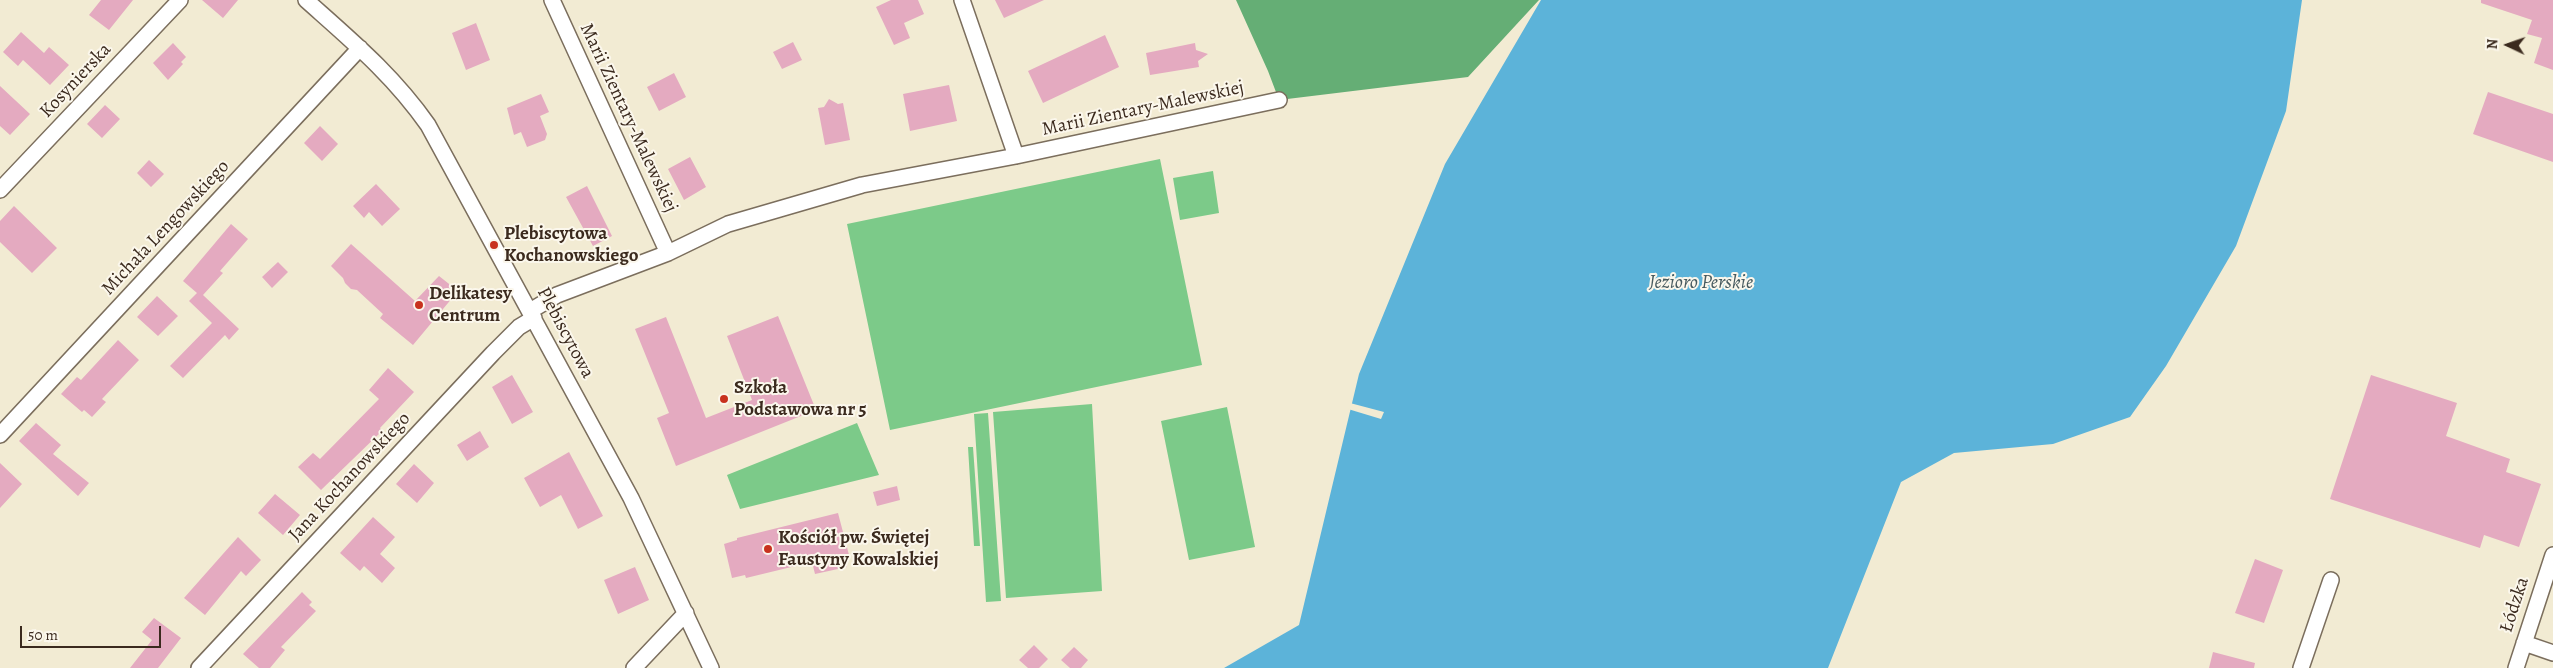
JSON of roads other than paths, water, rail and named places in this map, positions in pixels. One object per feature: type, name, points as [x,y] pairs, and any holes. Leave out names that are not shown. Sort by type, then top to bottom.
[{"type":"street","name":"Kosynierska","points":[[0,190],[180,0]]},
{"type":"street","name":"Plebiscytowa","points":[[306,0],[387,73],[428,125],[631,498],[711,668]]},
{"type":"street","name":"Marii Zientary-Malewskiej","points":[[552,0],[668,253]]},
{"type":"street","points":[[564,0],[564,27]]},
{"type":"street","points":[[962,0],[1016,156]]},
{"type":"street","name":"Michała Lengowskiego","points":[[0,435],[360,48]]},
{"type":"street","name":"Marii Zientary-Malewskiej","points":[[532,314],[557,296],[668,253],[728,224],[862,185],[1016,156],[1279,100]]},
{"type":"street","name":"Jana Kochanowskiego","points":[[199,668],[493,353],[532,314]]},
{"type":"street","name":"Łódzka","points":[[2516,668],[2553,555]]},
{"type":"street","points":[[2301,668],[2332,580]]},
{"type":"street","points":[[634,668],[686,613]]},
{"type":"street","points":[[2524,643],[2553,653]]},
{"type":"water","name":"Jezioro Perskie","points":[[1541,0],[2302,0],[2286,111],[2236,246],[2166,366],[2130,417],[2053,444],[1954,453],[1901,482],[1828,668],[1224,668],[1299,625],[1359,374],[1445,164]]},
{"type":"place","name":"Plebiscytowa Kochanowskiego","points":[[494,245]]},
{"type":"place","name":"Delikatesy Centrum","points":[[419,305]]},
{"type":"place","name":"Szkoła Podstawowa nr 5","points":[[724,399]]},
{"type":"place","name":"Kościół pw. Świętej Faustyny Kowalskiej","points":[[768,549]]}]
